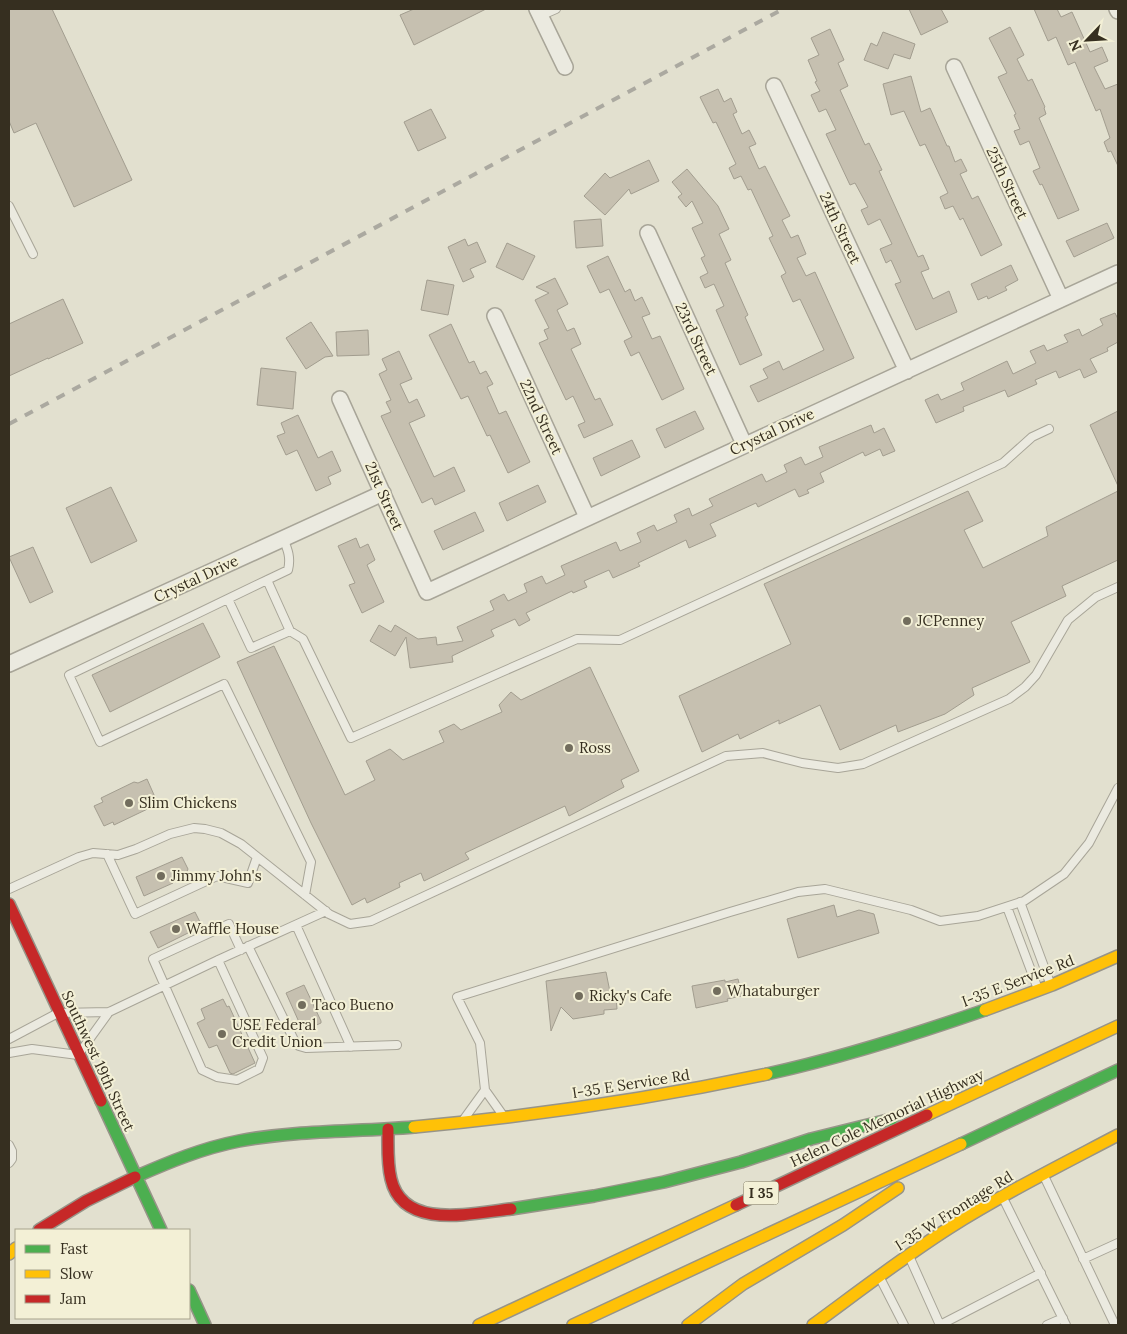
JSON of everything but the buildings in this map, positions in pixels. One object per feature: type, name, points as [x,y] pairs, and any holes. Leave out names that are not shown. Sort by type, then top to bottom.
[{"type":"main road","name":"Southwest 19th Street","points":[[9,904],[160,1229]]},
{"type":"main road","name":"I-35 E Service Rd","points":[[41,1229],[96,1195],[171,1160],[243,1141],[298,1134],[388,1129],[462,1122],[673,1094],[805,1065],[907,1036],[1038,990],[1118,956]]},
{"type":"main road","name":"Helen Cole Memorial Highway","points":[[479,1325],[1118,1026]]},
{"type":"main road","name":"I 35","points":[[574,1325],[1118,1070]]},
{"type":"main road","points":[[388,1129],[390,1177],[392,1187],[397,1196],[413,1210],[423,1214],[455,1215],[602,1196],[750,1160],[811,1139],[954,1103]]},
{"type":"main road","name":"I-35 W Frontage Rd","points":[[813,1325],[827,1318],[879,1276],[949,1228],[1002,1196],[1118,1135]]},
{"type":"main road","points":[[688,1325],[743,1284],[843,1225],[971,1139]]},
{"type":"main road","points":[[190,1292],[205,1325]]},
{"type":"street","points":[[539,12],[565,67]]},
{"type":"street","name":"25th Street","points":[[954,67],[1061,299]]},
{"type":"street","name":"24th Street","points":[[774,86],[907,370]]},
{"type":"street","name":"23rd Street","points":[[648,233],[744,444]]},
{"type":"street","name":"Crystal Drive","points":[[427,592],[744,444],[1118,273]]},
{"type":"street","name":"22nd Street","points":[[495,316],[587,517]]},
{"type":"street","name":"21st Street","points":[[340,399],[427,592]]},
{"type":"street","name":"Crystal Drive","points":[[9,664],[383,493]]},
{"type":"lane","points":[[539,12],[556,9]]},
{"type":"lane","points":[[9,206],[33,254]]},
{"type":"lane","points":[[268,580],[290,631],[303,639],[351,738],[577,639],[620,640],[1003,463],[1032,437],[1049,429]]},
{"type":"lane","points":[[283,538],[289,552],[290,562],[288,570],[69,675],[100,742],[224,684],[311,862],[305,895]]},
{"type":"lane","points":[[9,889],[79,857],[93,853],[118,855],[170,834],[194,828],[221,833],[241,844],[326,911],[350,924],[377,919],[726,756],[763,753],[802,763],[838,768],[863,764],[1009,699],[1036,675],[1068,620],[1096,597],[1118,587]]},
{"type":"lane","points":[[228,599],[251,648],[290,631]]},
{"type":"lane","points":[[504,1117],[485,1090],[480,1043],[458,997],[721,914],[798,892],[825,889],[911,910],[940,921],[978,916],[1020,902],[1064,874],[1089,843],[1118,788]]},
{"type":"lane","points":[[107,854],[135,914],[217,876],[248,883],[257,857]]},
{"type":"lane","points":[[1020,902],[1050,985]]},
{"type":"lane","points":[[1006,906],[1038,990]]},
{"type":"lane","points":[[9,1039],[58,1013],[109,1012],[326,911]]},
{"type":"lane","points":[[218,960],[263,1058],[259,1069],[237,1080],[217,1077],[202,1070],[153,959],[229,924],[245,948],[299,1046],[306,1048],[397,1045]]},
{"type":"lane","points":[[296,925],[351,1047]]},
{"type":"lane","points":[[9,1053],[32,1049],[78,1055],[109,1012]]},
{"type":"lane","points":[[462,1122],[485,1090]]},
{"type":"lane","points":[[9,1145],[12,1151],[12,1159],[9,1163]]},
{"type":"lane","points":[[1043,1174],[1115,1325]]},
{"type":"lane","points":[[1002,1196],[1065,1322],[1047,1325]]},
{"type":"lane","points":[[1083,1259],[1118,1243]]},
{"type":"lane","points":[[909,1256],[940,1325],[1041,1273]]},
{"type":"lane","points":[[879,1276],[904,1325]]},
{"type":"railway","points":[[9,424],[783,9]]},
{"type":"traffic: fast","points":[[767,1074],[877,1045],[985,1010]]},
{"type":"traffic: fast","points":[[961,1144],[1118,1070]]},
{"type":"traffic: fast","points":[[101,1101],[161,1229]]},
{"type":"traffic: fast","points":[[511,1209],[594,1196],[664,1182],[741,1162],[811,1139],[892,1119]]},
{"type":"traffic: fast","points":[[135,1177],[212,1147],[261,1137],[414,1127]]},
{"type":"traffic: fast","points":[[190,1292],[205,1325]]},
{"type":"traffic: slow","points":[[985,1010],[1052,985],[1118,956]]},
{"type":"traffic: slow","points":[[927,1115],[1118,1026]]},
{"type":"traffic: slow","points":[[414,1127],[503,1118],[591,1106],[767,1074]]},
{"type":"traffic: slow","points":[[813,1325],[897,1263],[969,1215],[1118,1135]]},
{"type":"traffic: slow","points":[[573,1325],[961,1144]]},
{"type":"traffic: slow","points":[[688,1325],[743,1284],[843,1225],[898,1188]]},
{"type":"traffic: slow","points":[[479,1325],[736,1205]]},
{"type":"traffic: slow","points":[[9,1254],[15,1249]]},
{"type":"traffic: jam","points":[[9,904],[101,1101]]},
{"type":"traffic: jam","points":[[736,1205],[927,1115]]},
{"type":"traffic: jam","points":[[388,1129],[388,1160],[391,1179],[398,1195],[409,1206],[424,1212],[441,1215],[459,1215],[511,1209]]},
{"type":"traffic: jam","points":[[41,1229],[86,1201],[135,1177]]},
{"type":"place","name":"JCPenney","points":[[907,621]]},
{"type":"place","name":"Ross","points":[[569,748]]},
{"type":"place","name":"Slim Chickens","points":[[129,803]]},
{"type":"place","name":"Jimmy John's","points":[[161,876]]},
{"type":"place","name":"Waffle House","points":[[176,929]]},
{"type":"place","name":"Whataburger","points":[[717,991]]},
{"type":"place","name":"Ricky's Cafe","points":[[579,996]]},
{"type":"place","name":"Taco Bueno","points":[[302,1005]]},
{"type":"place","name":"USE Federal Credit Union","points":[[222,1034]]}]
